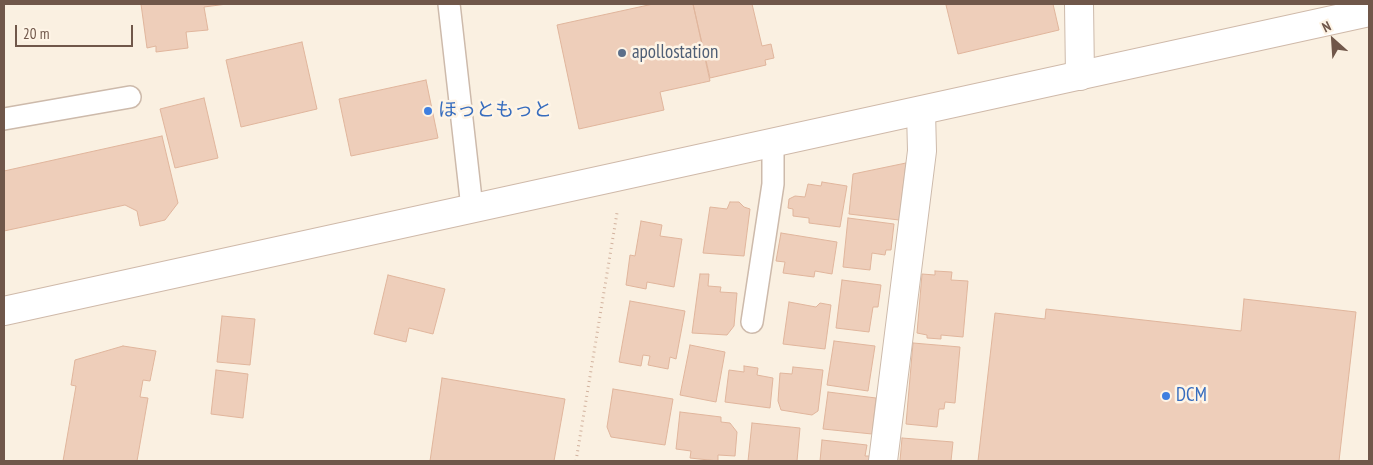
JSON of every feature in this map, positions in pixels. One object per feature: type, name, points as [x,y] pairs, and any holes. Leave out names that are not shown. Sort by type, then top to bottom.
[{"type":"street","points":[[1079,4],[1080,76]]},
{"type":"street","points":[[4,311],[1369,12]]},
{"type":"street","points":[[883,461],[922,151],[921,111]]},
{"type":"lane","points":[[449,4],[472,208]]},
{"type":"lane","points":[[4,119],[130,97]]},
{"type":"lane","points":[[752,322],[773,184],[773,143]]},
{"type":"path","points":[[576,461],[616,213],[619,176]]},
{"type":"building","points":[[141,4],[227,4],[204,7],[208,30],[186,32],[188,48],[156,52],[156,46],[147,48]]},
{"type":"building","points":[[653,4],[693,4],[710,81],[660,92],[664,110],[579,129],[557,25]]},
{"type":"building","points":[[693,4],[752,4],[762,46],[771,44],[774,58],[765,60],[766,65],[710,78]]},
{"type":"building","points":[[1053,4],[1059,30],[958,54],[946,5]]},
{"type":"building","points":[[302,42],[317,109],[241,127],[226,60]]},
{"type":"building","points":[[426,80],[438,138],[351,156],[339,99]]},
{"type":"building","points":[[204,98],[218,158],[175,168],[160,109]]},
{"type":"building","points":[[162,136],[178,203],[165,220],[140,226],[137,211],[125,205],[4,231],[4,171]]},
{"type":"building","points":[[906,163],[899,220],[849,214],[853,174]]},
{"type":"building","points":[[822,182],[847,186],[840,227],[809,223],[809,218],[793,216],[793,209],[788,208],[789,199],[795,196],[805,197],[808,184],[821,186]]},
{"type":"building","points":[[730,202],[739,202],[744,207],[750,209],[744,256],[703,253],[710,207],[727,209]]},
{"type":"building","points":[[848,218],[894,224],[891,250],[886,250],[885,255],[872,253],[870,270],[843,267]]},
{"type":"building","points":[[641,221],[662,225],[660,236],[682,239],[674,287],[647,282],[646,289],[626,285],[630,255],[635,256]]},
{"type":"building","points":[[781,233],[837,242],[832,274],[815,271],[814,277],[783,273],[785,262],[776,261]]},
{"type":"building","points":[[935,271],[952,272],[951,280],[968,281],[963,337],[941,335],[941,339],[927,338],[927,335],[917,333],[922,274],[935,275]]},
{"type":"building","points":[[700,274],[709,274],[708,286],[721,287],[720,292],[737,293],[734,326],[727,335],[692,333]]},
{"type":"building","points":[[388,275],[445,289],[433,334],[409,328],[406,342],[374,334]]},
{"type":"building","points":[[842,280],[881,285],[878,307],[873,307],[869,332],[836,328]]},
{"type":"building","name":"DCM","points":[[1244,299],[1356,312],[1339,461],[978,461],[995,313],[1045,319],[1046,309],[1241,331]]},
{"type":"building","points":[[630,301],[685,311],[676,359],[670,357],[668,369],[648,365],[650,356],[643,355],[641,366],[619,362]]},
{"type":"building","points":[[789,302],[816,307],[820,303],[831,305],[825,349],[783,344]]},
{"type":"building","points":[[222,316],[255,319],[250,365],[217,362]]},
{"type":"building","points":[[834,341],[875,346],[868,391],[827,385]]},
{"type":"building","points":[[913,343],[960,347],[955,403],[945,402],[944,409],[939,409],[937,427],[906,424]]},
{"type":"building","points":[[690,345],[725,352],[716,402],[680,395]]},
{"type":"building","points":[[123,346],[156,351],[150,381],[143,380],[140,397],[148,398],[137,461],[63,461],[76,386],[71,385],[75,360]]},
{"type":"building","points":[[744,366],[758,368],[757,375],[773,378],[770,408],[725,402],[729,370],[744,372]]},
{"type":"building","points":[[793,367],[823,370],[818,411],[812,415],[781,410],[778,401],[780,373],[792,374]]},
{"type":"building","points":[[216,370],[248,374],[243,418],[211,414]]},
{"type":"building","points":[[442,378],[565,399],[554,461],[430,461]]},
{"type":"building","points":[[613,389],[673,399],[665,445],[611,437],[607,427]]},
{"type":"building","points":[[828,392],[876,398],[872,434],[823,429]]},
{"type":"building","points":[[680,412],[721,417],[721,422],[730,423],[737,432],[735,456],[718,455],[718,461],[690,458],[691,451],[676,449]]},
{"type":"building","points":[[752,423],[800,428],[797,461],[748,461]]},
{"type":"building","points":[[902,438],[953,442],[951,461],[900,461]]},
{"type":"building","points":[[822,440],[867,445],[865,456],[870,456],[870,461],[820,461]]},
{"type":"place","name":"apollostation","points":[[622,53]]},
{"type":"place","name":"ほっともっと","points":[[428,111]]},
{"type":"place","name":"DCM","points":[[1166,396]]}]
